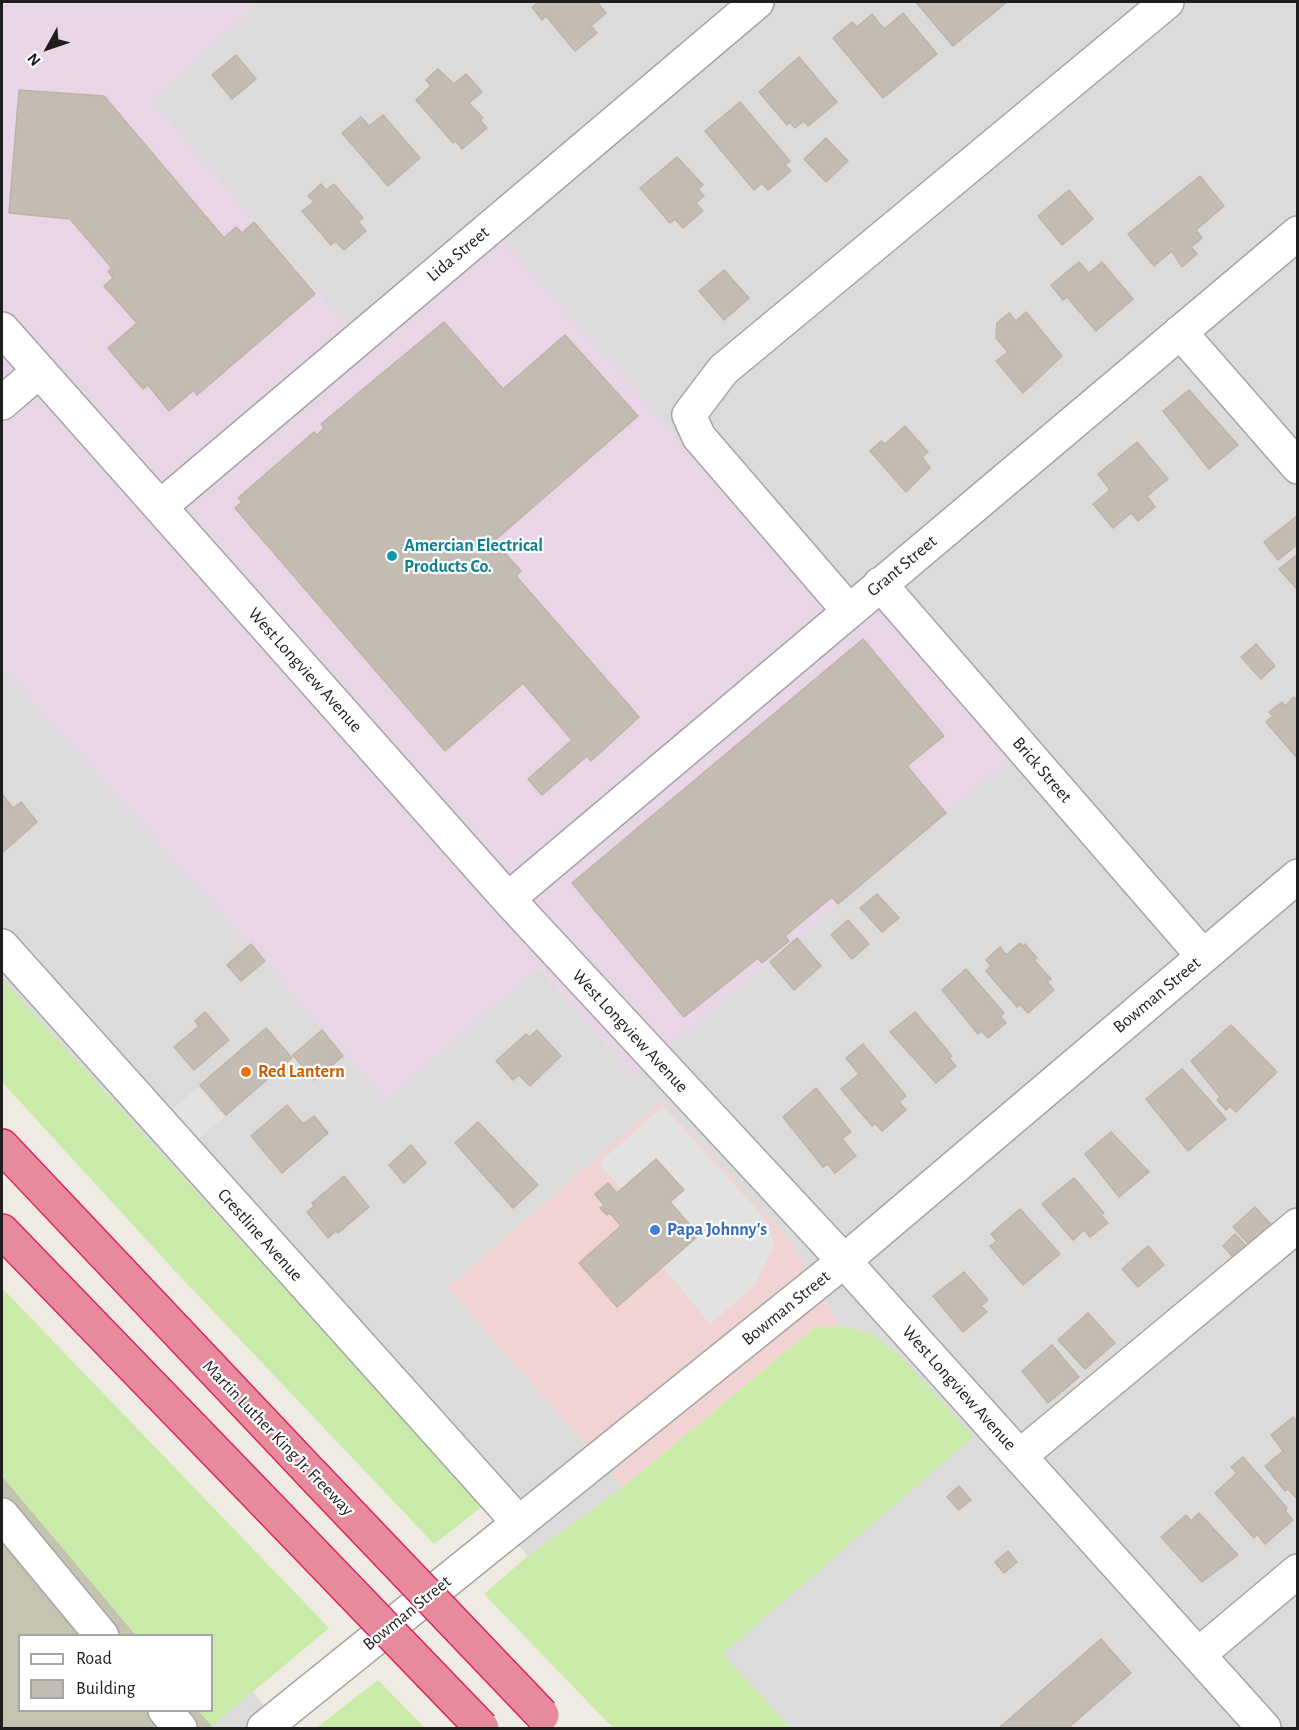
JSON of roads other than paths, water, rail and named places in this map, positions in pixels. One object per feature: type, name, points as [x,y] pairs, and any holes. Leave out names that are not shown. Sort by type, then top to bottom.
[{"type":"highway","name":"Martin Luther King Jr. Freeway","points":[[2,1146],[310,1473],[549,1722]]},
{"type":"highway","points":[[2,1231],[482,1728]]},
{"type":"street","name":"Lida Street","points":[[160,507],[757,2]]},
{"type":"street","points":[[849,611],[699,437],[689,415],[723,370],[1167,2]]},
{"type":"street","name":"Grant Street","points":[[508,899],[1298,233]]},
{"type":"street","name":"West Longview Avenue","points":[[2,329],[508,899],[844,1261],[1264,1728]]},
{"type":"street","points":[[1180,332],[1298,467]]},
{"type":"street","points":[[2,403],[39,371]]},
{"type":"street","name":"Brick Street","points":[[880,584],[1203,956]]},
{"type":"street","name":"Bowman Street","points":[[264,1728],[844,1261],[1298,876]]},
{"type":"street","name":"Crestline Avenue","points":[[2,946],[519,1523]]},
{"type":"street","points":[[1020,1456],[1298,1225]]},
{"type":"street","points":[[2,1515],[101,1634]]},
{"type":"street","points":[[1198,1655],[1298,1571]]},
{"type":"street","points":[[167,1712],[180,1728]]},
{"type":"place","name":"Amercian Electrical Products Co.","points":[[392,556]]},
{"type":"place","name":"Red Lantern","points":[[246,1072]]},
{"type":"place","name":"Papa Johnny's","points":[[655,1230]]}]
